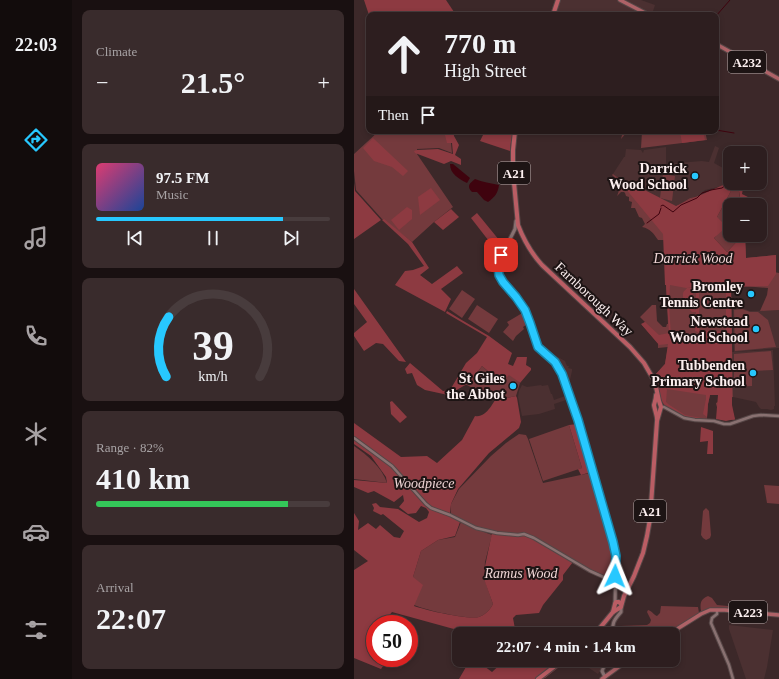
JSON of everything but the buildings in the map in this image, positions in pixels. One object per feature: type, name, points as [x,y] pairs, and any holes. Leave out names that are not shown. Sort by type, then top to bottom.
[{"type":"highway","points":[[553,12],[556,0]]},
{"type":"highway","name":"A21","points":[[514,134],[513,154],[518,224]]},
{"type":"highway","name":"Farnborough Way","points":[[518,224],[522,234],[538,260],[635,353],[646,366],[653,379],[658,406],[648,532],[640,562],[634,576],[624,596],[601,627]]},
{"type":"highway","points":[[538,679],[554,667]]},
{"type":"main road","points":[[620,0],[643,12]]},
{"type":"main road","name":"A232","points":[[719,46],[779,79]]},
{"type":"main road","points":[[517,216],[518,224],[500,258],[498,273],[503,282],[525,310],[538,347],[558,365],[578,420],[616,558],[615,581],[618,605],[613,627]]},
{"type":"main road","name":"A223","points":[[680,627],[704,612],[717,609],[779,615]]},
{"type":"main road","points":[[604,667],[602,671],[603,678],[618,667]]},
{"type":"street","points":[[658,406],[664,407],[684,418],[714,421],[724,424],[730,424],[761,415],[779,416]]},
{"type":"street","points":[[354,438],[392,466],[431,508],[450,515],[472,527],[481,530],[518,535],[524,534],[534,538],[590,571],[615,581]]},
{"type":"street","points":[[717,609],[717,614],[712,617],[711,622],[734,679]]},
{"type":"shaded area","points":[[559,0],[641,0],[655,5],[653,12],[642,10],[641,12],[557,12]]},
{"type":"shaded area","points":[[715,146],[719,148],[714,163],[723,168],[723,186],[705,190],[698,196],[690,198],[675,207],[633,184],[627,184],[613,174],[625,157],[626,149],[641,150],[643,153],[644,150],[666,147],[666,164],[702,161],[709,162]]},
{"type":"shaded area","points":[[450,164],[453,164],[470,178],[467,183],[453,173],[450,168]]},
{"type":"shaded area","points":[[475,179],[499,185],[496,195],[488,202],[484,200],[477,192],[472,192],[470,190],[469,185]]},
{"type":"shaded area","name":"Newstead Wood School","points":[[742,308],[750,311],[779,310],[779,348],[734,352],[733,309]]},
{"type":"shaded area","name":"Tubbenden Primary School","points":[[773,350],[774,409],[761,409],[756,402],[733,397],[732,352]]},
{"type":"shaded area","points":[[556,356],[565,361],[567,366],[569,366],[568,368],[572,369],[569,384],[564,372],[554,358]]},
{"type":"shaded area","points":[[522,385],[527,387],[548,385],[554,400],[568,395],[569,399],[554,404],[555,409],[539,414],[522,416],[518,397]]},
{"type":"shaded area","points":[[729,625],[773,630],[764,679],[746,679],[729,629]]},
{"type":"shaded area","points":[[588,667],[602,667],[598,674]]},
{"type":"green space","points":[[364,0],[446,0],[454,12],[368,12]]},
{"type":"green space","points":[[376,134],[454,134],[451,143],[452,153],[439,148],[417,149],[417,154],[453,207],[412,242],[382,219],[356,190],[354,154]]},
{"type":"green space","points":[[445,134],[454,134],[459,145],[455,155],[461,159],[461,165],[451,161],[444,164],[415,153],[414,151],[438,149],[453,154],[452,143],[447,143]]},
{"type":"green space","points":[[484,134],[512,134],[510,151],[480,141]]},
{"type":"green space","points":[[642,134],[706,134],[707,140],[641,148]]},
{"type":"green space","points":[[680,134],[704,134],[705,140],[682,143]]},
{"type":"green space","points":[[373,138],[408,171],[403,176],[392,167],[374,161],[363,148]]},
{"type":"green space","name":"Darrick Wood","points":[[613,174],[627,184],[633,184],[675,207],[690,198],[699,196],[717,217],[723,206],[723,242],[736,242],[727,252],[714,238],[717,235],[712,238],[725,256],[738,242],[745,242],[746,258],[776,255],[774,272],[779,273],[779,310],[760,311],[767,295],[768,288],[731,285],[733,397],[729,398],[735,420],[721,420],[716,404],[718,402],[718,395],[710,395],[707,419],[690,419],[663,403],[655,375],[665,364],[668,347],[658,348],[658,343],[642,325],[645,322],[640,317],[652,305],[656,305],[657,321],[663,327],[666,327],[668,324],[665,285],[665,240],[658,240],[650,230],[642,227],[645,224],[642,218],[639,217],[635,208],[631,208],[632,202],[629,201],[629,197],[626,196],[624,192],[621,192],[617,196],[619,185],[612,175]]},
{"type":"green space","points":[[663,174],[675,176],[672,201],[660,198]]},
{"type":"green space","name":"Darrick Wood","points":[[616,177],[627,184],[633,184],[676,206],[723,185],[723,190],[731,190],[727,198],[723,198],[723,206],[717,217],[723,223],[723,230],[714,238],[727,252],[736,242],[745,242],[746,258],[776,255],[776,274],[768,286],[731,287],[732,405],[735,419],[726,421],[716,419],[718,395],[710,395],[707,417],[703,414],[706,395],[667,389],[666,402],[668,404],[685,415],[706,419],[692,419],[683,417],[665,406],[660,397],[655,375],[665,364],[668,344],[659,345],[641,324],[645,322],[659,335],[669,333],[663,234]],"holes":[[[670,285],[686,288],[726,286],[726,332],[699,330],[699,288],[696,288],[696,310],[693,309],[691,302],[694,288],[687,288],[683,292],[683,296],[684,301],[692,312],[696,312],[695,331],[708,339],[671,336],[669,304]]]},
{"type":"green space","points":[[354,183],[355,191],[381,220],[354,239]]},
{"type":"green space","points":[[431,188],[440,200],[420,215],[418,197]]},
{"type":"green space","points":[[731,190],[739,191],[740,198],[727,198]]},
{"type":"green space","points":[[736,190],[743,190],[742,194],[750,198],[739,198],[739,191]]},
{"type":"green space","points":[[407,207],[412,210],[412,219],[399,230],[391,220]]},
{"type":"green space","points":[[451,209],[459,217],[443,230],[434,222]]},
{"type":"green space","points":[[477,213],[504,246],[499,254],[471,218]]},
{"type":"green space","points":[[384,219],[412,242],[429,268],[420,275],[432,284],[457,266],[463,273],[441,289],[451,299],[445,312],[395,285],[405,271],[424,266],[408,244],[382,220]]},
{"type":"green space","points":[[354,289],[406,362],[399,361],[383,344],[376,343],[364,351],[354,336],[354,333],[367,322],[354,304]]},
{"type":"green space","points":[[462,290],[475,299],[462,318],[449,309]]},
{"type":"green space","points":[[477,305],[498,319],[489,333],[468,319]]},
{"type":"green space","name":"Newstead Wood School","points":[[742,309],[750,312],[758,312],[768,320],[776,347],[735,351],[734,310]]},
{"type":"green space","points":[[447,311],[489,336],[512,353],[508,364],[513,366],[517,357],[527,357],[526,365],[531,368],[531,370],[520,383],[509,375],[502,383],[482,366],[471,381],[448,395],[425,390],[417,385],[412,373],[407,374],[405,369],[410,363],[443,391],[450,390],[466,363],[477,353],[487,337],[446,313]]},
{"type":"green space","points":[[524,312],[529,323],[523,327],[524,329],[513,341],[503,332],[509,325],[507,322]]},
{"type":"green space","points":[[771,351],[773,370],[752,371],[752,386],[734,387],[734,354]]},
{"type":"green space","points":[[482,366],[501,383],[509,374],[520,383],[516,396],[507,398],[497,393],[480,392],[465,384],[471,381]]},
{"type":"green space","points":[[499,394],[507,398],[516,396],[521,422],[519,428],[489,453],[458,489],[451,504],[450,514],[460,522],[455,536],[438,540],[421,551],[413,577],[423,585],[414,606],[456,616],[474,618],[487,612],[493,604],[485,582],[484,571],[492,533],[524,535],[534,538],[573,562],[563,575],[563,580],[543,605],[539,613],[516,615],[513,618],[515,627],[452,627],[452,628],[418,619],[418,615],[403,615],[392,612],[390,615],[366,615],[366,663],[354,658],[354,570],[368,561],[354,550],[354,513],[359,521],[358,530],[368,523],[376,529],[380,525],[394,537],[400,538],[404,531],[383,514],[381,515],[373,511],[374,508],[372,504],[376,503],[380,507],[398,509],[419,522],[427,518],[429,512],[426,508],[421,506],[416,513],[408,514],[399,507],[404,501],[403,495],[394,502],[374,491],[368,493],[354,487],[354,480],[387,483],[386,477],[371,456],[354,444],[354,423],[401,457],[427,456],[437,463],[462,440],[475,416],[483,415]]},
{"type":"green space","points":[[392,401],[407,417],[400,423],[391,414],[390,402]]},
{"type":"green space","points":[[577,424],[591,472],[581,475],[578,469],[582,468],[569,425]]},
{"type":"green space","points":[[569,425],[582,468],[543,481],[529,439]]},
{"type":"green space","points":[[701,427],[713,431],[713,454],[707,454],[708,441],[700,442]]},
{"type":"green space","points":[[519,434],[526,435],[528,439],[543,483],[590,473],[614,554],[613,579],[591,570],[534,537],[481,529],[451,514],[451,504],[459,489],[491,456]]},
{"type":"green space","points":[[354,446],[369,457],[378,467],[387,483],[354,479]]},
{"type":"green space","points":[[764,485],[779,486],[779,504],[767,503]]},
{"type":"green space","points":[[706,508],[709,511],[711,535],[710,538],[706,540],[701,535],[703,511]]},
{"type":"green space","points":[[461,522],[492,535],[485,562],[484,578],[493,604],[483,615],[474,618],[447,614],[414,605],[413,577],[421,551],[438,540],[455,537]]},
{"type":"green space","points":[[708,596],[712,598],[717,605],[728,606],[729,608],[711,609],[702,612],[701,602]]},
{"type":"green space","points":[[661,606],[698,607],[699,613],[678,627],[620,627],[647,625],[651,620],[647,612],[648,610],[657,616],[660,613]]},
{"type":"green space","points":[[466,667],[485,667],[492,672],[497,667],[559,667],[542,679],[459,679]]},
{"type":"waterway","points":[[719,13],[730,0]]},
{"type":"waterway","points":[[719,130],[734,133]]},
{"type":"waterway","points":[[661,206],[663,205],[673,212],[681,205],[697,198],[702,193],[723,187]]},
{"type":"waterway","points":[[647,223],[659,214],[661,208]]},
{"type":"place","name":"Darrick Wood School","points":[[695,176]]},
{"type":"place","name":"Bromley Tennis Centre","points":[[751,294]]},
{"type":"place","name":"Newstead Wood School","points":[[756,329]]},
{"type":"place","name":"Tubbenden Primary School","points":[[753,373]]},
{"type":"place","name":"St Giles the Abbot","points":[[513,386]]},
{"type":"route","points":[[501,255],[498,267],[499,275],[525,310],[538,347],[555,362],[564,378],[578,420],[613,542],[616,556],[615,576]]},
{"type":"park label","name":"Woodpiece","points":[[424,483]]},
{"type":"park label","name":"Ramus Wood","points":[[521,573]]}]
